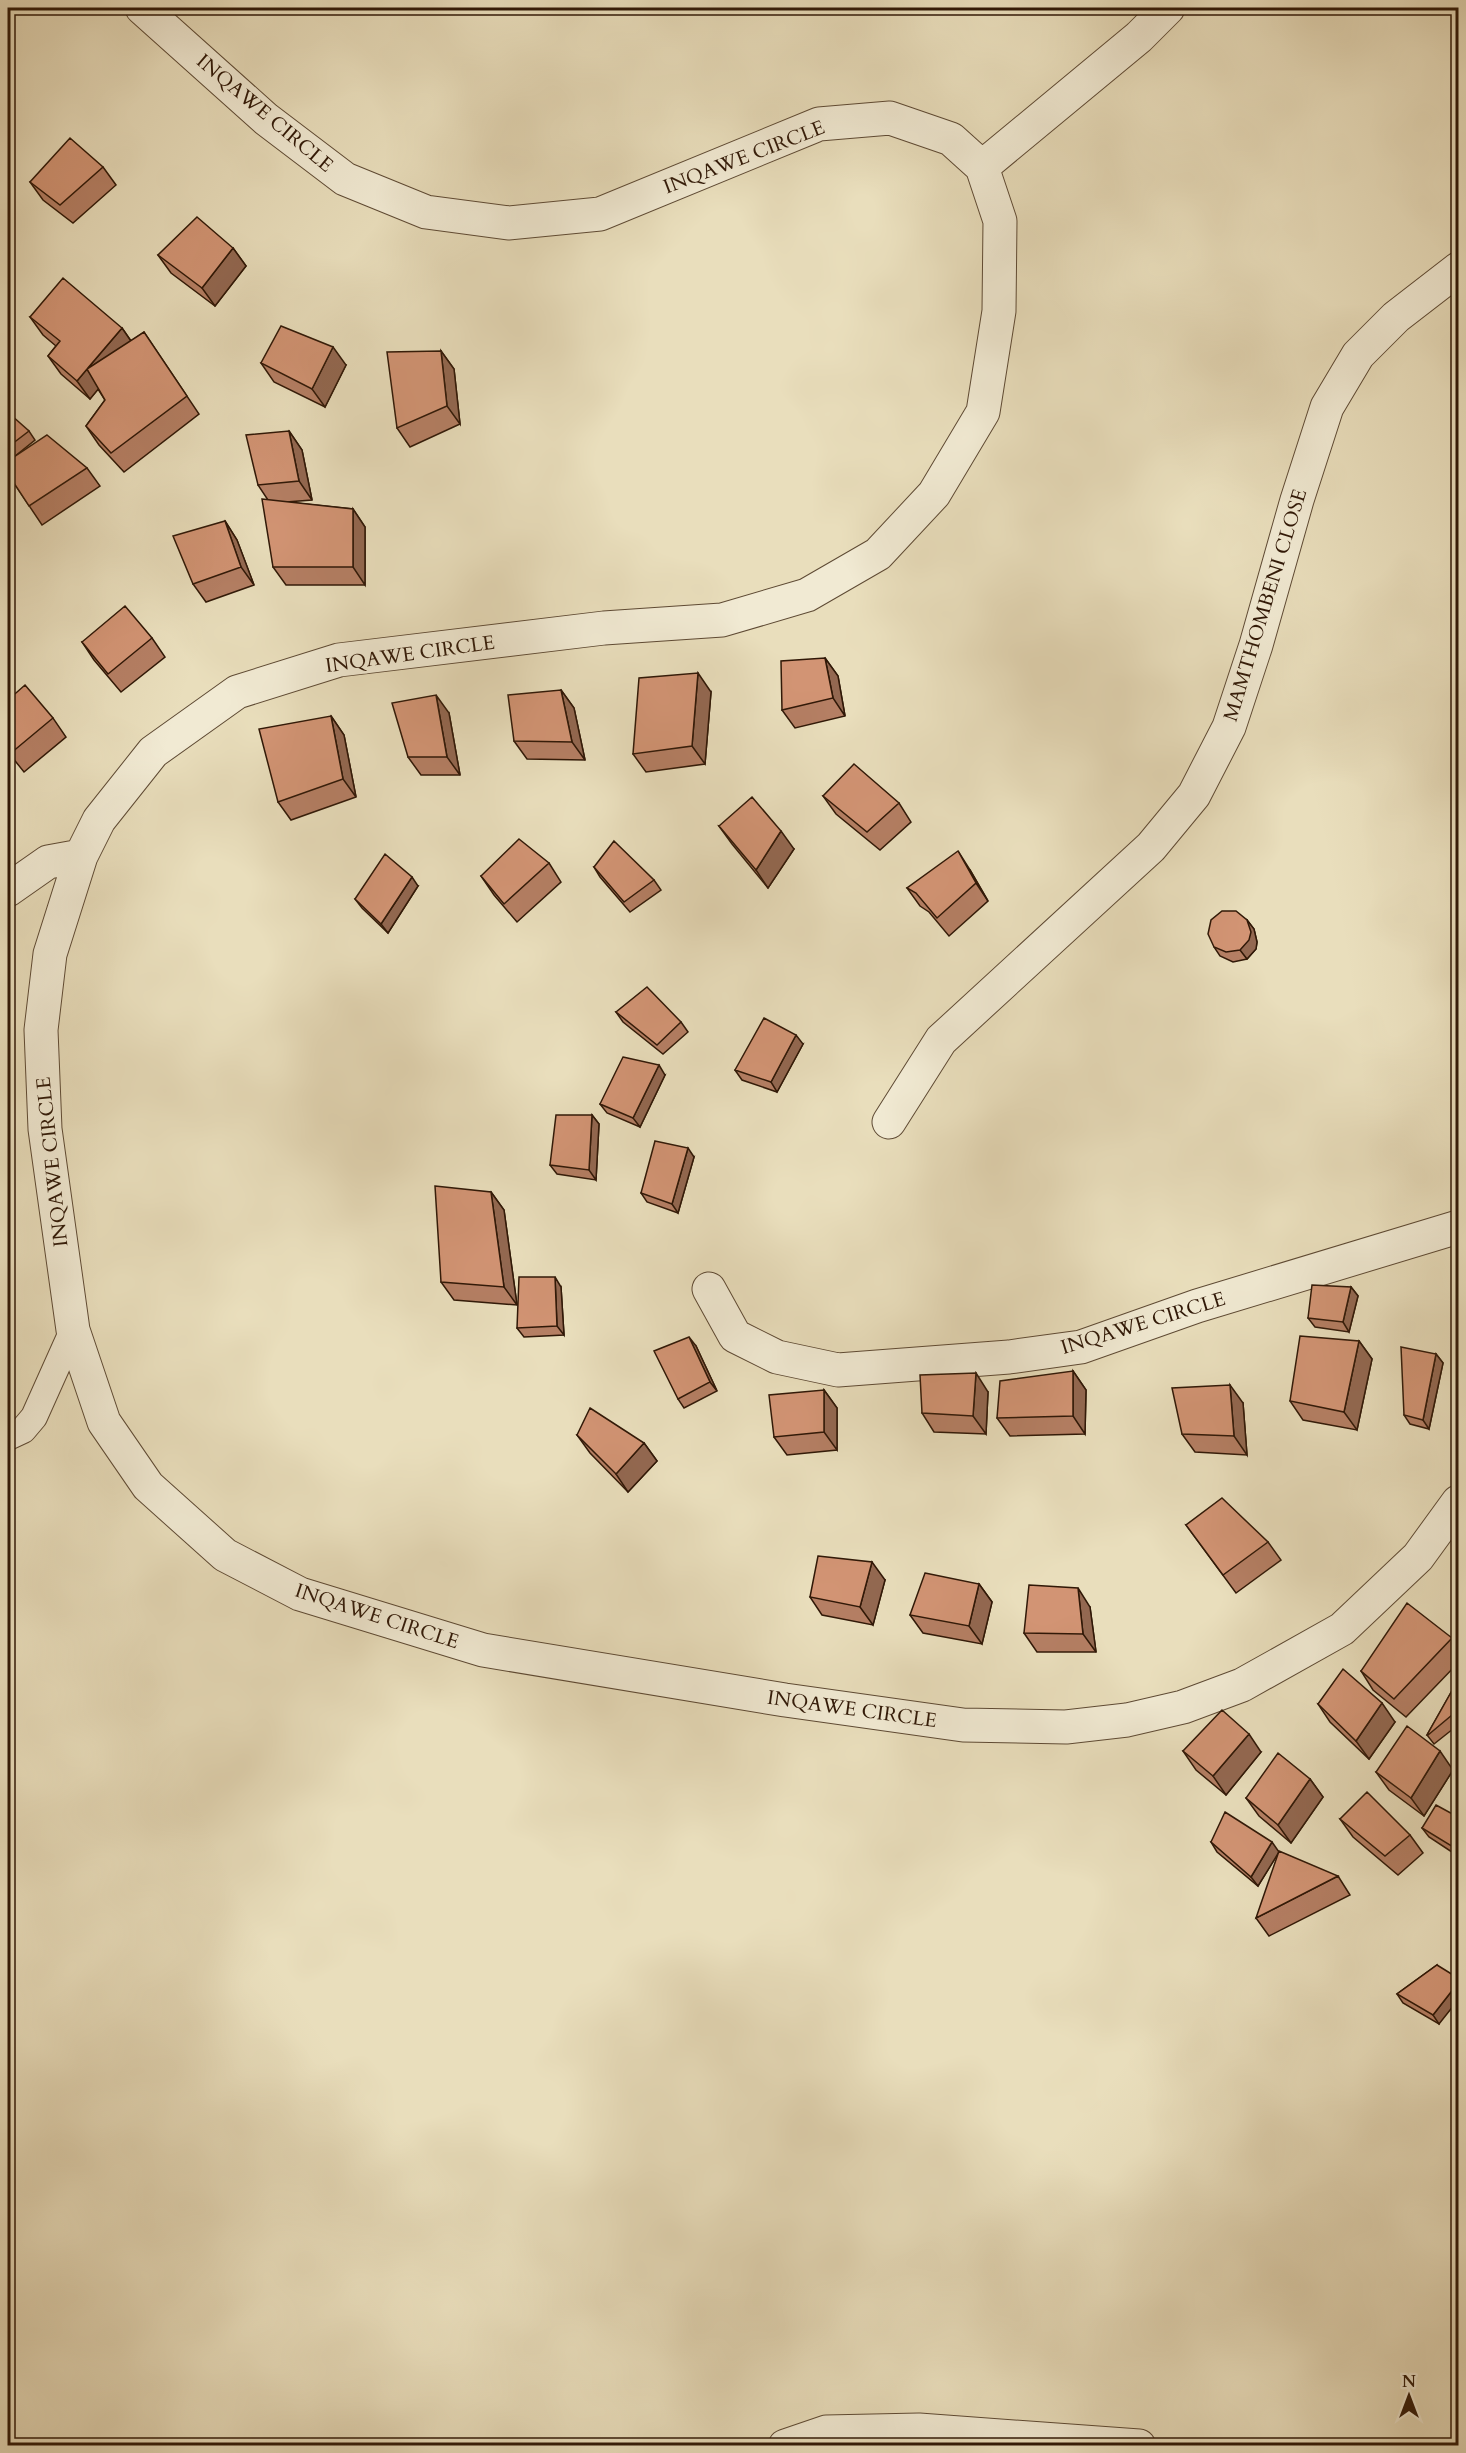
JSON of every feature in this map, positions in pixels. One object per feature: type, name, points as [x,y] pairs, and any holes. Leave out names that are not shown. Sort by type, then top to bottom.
[{"type":"street","name":"INQAWE CIRCLE","points":[[142,8],[266,119],[345,179],[426,212],[508,223],[600,214],[819,124],[890,118],[951,139],[982,167],[1000,221],[999,311],[983,412],[934,494],[878,554],[807,595],[722,620],[604,628],[339,660],[237,692],[153,752],[99,820],[81,856],[50,954],[42,1030],[45,1129],[73,1330],[104,1422],[148,1486],[225,1555],[300,1594],[483,1650],[784,1700],[963,1725],[1066,1727],[1126,1720],[1183,1707],[1242,1685],[1342,1629],[1418,1557],[1458,1502]]},
{"type":"street","points":[[982,167],[1139,38],[1168,8]]},
{"type":"street","name":"MAMTHOMBENI CLOSE","points":[[889,1122],[941,1040],[1151,848],[1194,795],[1229,727],[1257,645],[1297,500],[1327,407],[1358,355],[1396,317],[1458,269]]},
{"type":"street","points":[[8,890],[48,862],[81,856]]},
{"type":"street","name":"INQAWE CIRCLE","points":[[709,1289],[735,1336],[777,1358],[838,1370],[998,1358],[1080,1347],[1216,1300],[1458,1227]]},
{"type":"street","points":[[785,2445],[826,2432],[919,2430],[1139,2445]]},
{"type":"lane","points":[[8,1437],[23,1430],[34,1417],[73,1330]]},
{"type":"building","points":[[70,138],[103,167],[60,205],[30,182]]},
{"type":"building","points":[[197,217],[233,248],[202,288],[158,255]]},
{"type":"building","points":[[63,278],[122,328],[77,381],[48,356],[60,341],[30,317]]},
{"type":"building","points":[[281,326],[333,347],[312,389],[261,363]]},
{"type":"building","points":[[144,332],[187,396],[111,453],[86,426],[105,400],[87,369]]},
{"type":"building","points":[[441,351],[447,406],[397,428],[387,352]]},
{"type":"building","points":[[11,415],[29,431],[8,447],[8,418]]},
{"type":"building","points":[[289,431],[299,481],[258,485],[246,435]]},
{"type":"building","points":[[47,435],[87,468],[29,506],[8,474],[8,461]]},
{"type":"building","points":[[262,499],[353,509],[353,567],[273,567]]},
{"type":"building","points":[[225,521],[241,567],[193,584],[173,536]]},
{"type":"building","points":[[125,606],[152,638],[108,674],[82,642]]},
{"type":"building","points":[[825,658],[833,698],[782,710],[781,661]]},
{"type":"building","points":[[698,673],[692,746],[633,754],[639,678]]},
{"type":"building","points":[[25,685],[53,718],[11,753],[8,749],[8,700]]},
{"type":"building","points":[[561,690],[572,742],[514,741],[508,695]]},
{"type":"building","points":[[436,695],[447,757],[408,757],[392,703]]},
{"type":"building","points":[[331,716],[343,779],[278,802],[259,729]]},
{"type":"building","points":[[854,764],[899,803],[867,832],[823,796]]},
{"type":"building","points":[[752,797],[781,831],[756,870],[719,826]]},
{"type":"building","points":[[519,839],[549,863],[504,904],[481,876]]},
{"type":"building","points":[[614,841],[654,880],[624,902],[594,867]]},
{"type":"building","points":[[958,851],[976,883],[937,918],[916,893],[907,888]]},
{"type":"building","points":[[385,854],[412,877],[381,924],[355,899]]},
{"type":"building","points":[[1222,911],[1236,911],[1247,920],[1251,932],[1249,940],[1240,950],[1226,952],[1214,947],[1208,934],[1211,920]]},
{"type":"building","points":[[647,987],[681,1022],[657,1045],[616,1012]]},
{"type":"building","points":[[764,1018],[796,1035],[771,1082],[735,1070]]},
{"type":"building","points":[[623,1057],[659,1065],[633,1118],[600,1104]]},
{"type":"building","points":[[556,1115],[592,1115],[589,1170],[550,1165]]},
{"type":"building","points":[[655,1141],[688,1148],[672,1204],[641,1193]]},
{"type":"building","points":[[435,1186],[491,1192],[504,1287],[441,1282]]},
{"type":"building","points":[[519,1277],[555,1277],[557,1326],[517,1328]]},
{"type":"building","points":[[1312,1285],[1351,1287],[1343,1322],[1308,1318]]},
{"type":"building","points":[[1300,1336],[1359,1341],[1344,1412],[1290,1401]]},
{"type":"building","points":[[689,1337],[710,1382],[678,1399],[654,1351]]},
{"type":"building","points":[[1401,1347],[1436,1354],[1423,1420],[1404,1415]]},
{"type":"building","points":[[1073,1371],[1073,1416],[997,1418],[1000,1381]]},
{"type":"building","points":[[976,1373],[973,1416],[922,1413],[920,1375]]},
{"type":"building","points":[[1230,1385],[1234,1436],[1182,1434],[1172,1388]]},
{"type":"building","points":[[824,1390],[824,1432],[774,1437],[769,1395]]},
{"type":"building","points":[[590,1408],[644,1443],[616,1474],[577,1435]]},
{"type":"building","points":[[1222,1498],[1268,1542],[1223,1575],[1186,1525]]},
{"type":"building","points":[[818,1556],[872,1562],[860,1607],[810,1597]]},
{"type":"building","points":[[925,1573],[979,1584],[969,1626],[910,1615]]},
{"type":"building","points":[[1029,1585],[1078,1588],[1083,1634],[1024,1633]]},
{"type":"building","points":[[1407,1603],[1452,1638],[1394,1699],[1361,1671]]},
{"type":"building","points":[[1343,1669],[1382,1703],[1356,1741],[1318,1704]]},
{"type":"building","points":[[1458,1680],[1458,1710],[1427,1735]]},
{"type":"building","points":[[1222,1710],[1249,1734],[1213,1776],[1183,1751]]},
{"type":"building","points":[[1407,1726],[1440,1751],[1411,1798],[1376,1772]]},
{"type":"building","points":[[1278,1753],[1310,1779],[1278,1825],[1246,1798]]},
{"type":"building","points":[[1367,1792],[1410,1835],[1385,1856],[1340,1819]]},
{"type":"building","points":[[1436,1805],[1458,1817],[1458,1850],[1422,1828]]},
{"type":"building","points":[[1225,1812],[1272,1842],[1251,1877],[1211,1842]]},
{"type":"building","points":[[1279,1851],[1338,1876],[1256,1918]]},
{"type":"building","points":[[1437,1965],[1458,1978],[1458,1983],[1433,2015],[1397,1994]]}]
